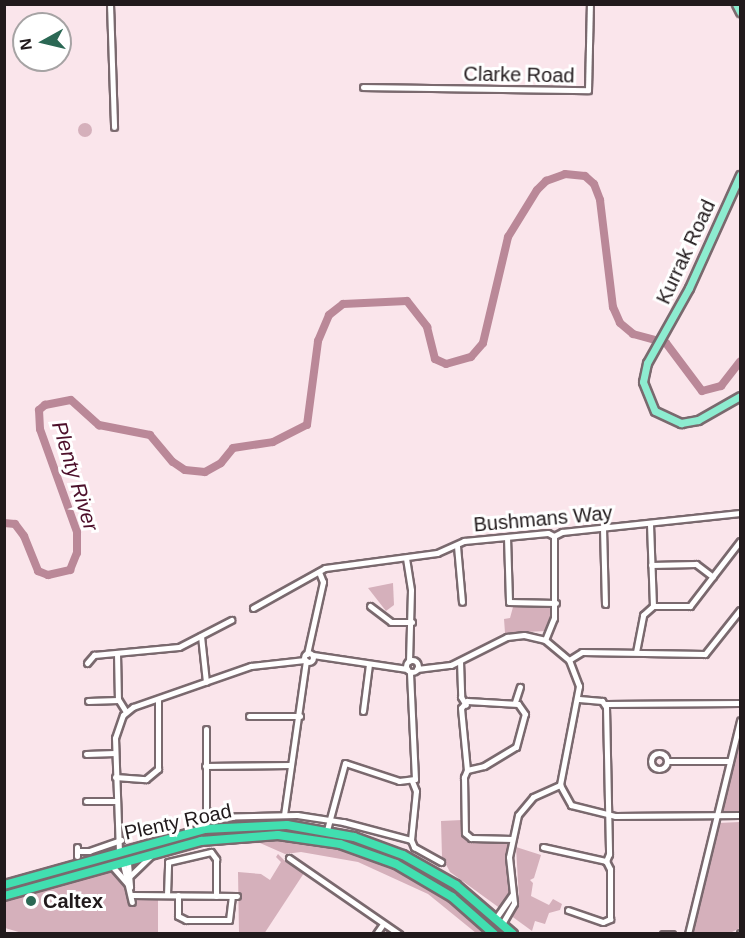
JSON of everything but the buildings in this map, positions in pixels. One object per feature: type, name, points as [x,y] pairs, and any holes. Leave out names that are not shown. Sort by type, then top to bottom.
[{"type":"highway","name":"Plenty Road","points":[[4,885],[218,827],[277,824],[330,831],[373,843],[416,862],[456,885],[513,933]]},
{"type":"highway","name":"Plenty Road","points":[[4,896],[201,841],[240,836],[278,835],[340,844],[381,857],[422,878],[452,897],[495,933]]},
{"type":"highway","points":[[122,852],[125,863]]},
{"type":"highway","points":[[495,933],[499,921]]},
{"type":"main road","points":[[736,4],[741,12]]},
{"type":"main road","name":"Kurrak Road","points":[[741,175],[644,374],[644,389],[651,406],[664,418],[681,423],[698,420],[741,396]]},
{"type":"street","points":[[110,4],[114,127]]},
{"type":"street","name":"Clarke Road","points":[[363,87],[588,90],[590,4]]},
{"type":"street","name":"Bushmans Way","points":[[253,608],[319,572],[406,558],[457,546],[464,541],[548,533],[554,536],[603,528],[741,513]]},
{"type":"street","points":[[650,523],[653,606]]},
{"type":"street","points":[[603,528],[605,604]]},
{"type":"street","points":[[545,640],[554,622],[556,603],[554,536]]},
{"type":"street","points":[[507,537],[509,602],[556,603]]},
{"type":"street","points":[[636,652],[643,615],[653,606],[686,608],[741,542]]},
{"type":"street","points":[[457,546],[462,602]]},
{"type":"street","points":[[406,558],[412,622],[413,740],[416,773],[412,781],[416,791],[411,840],[414,847],[441,862]]},
{"type":"street","points":[[651,565],[696,564],[713,577]]},
{"type":"street","points":[[284,815],[322,582],[319,572]]},
{"type":"street","points":[[370,606],[391,622],[412,622]]},
{"type":"street","points":[[569,660],[582,652],[705,654],[741,610]]},
{"type":"street","points":[[87,663],[93,655],[179,647],[231,620]]},
{"type":"street","points":[[122,852],[117,833],[115,801],[115,729],[127,711],[261,663],[323,657],[395,667],[428,666],[458,661],[507,637],[524,635],[545,640],[569,660],[578,679],[579,700],[561,787],[575,808],[608,816],[741,815]]},
{"type":"street","points":[[201,636],[206,682]]},
{"type":"street","points":[[117,653],[118,701],[127,711]]},
{"type":"street","points":[[458,661],[462,675],[462,694],[467,703]]},
{"type":"street","points":[[363,711],[369,664]]},
{"type":"street","points":[[515,702],[520,687]]},
{"type":"street","points":[[115,779],[148,778],[158,769],[159,708],[156,700]]},
{"type":"street","points":[[579,700],[606,705],[741,704]]},
{"type":"street","points":[[88,701],[118,701]]},
{"type":"street","points":[[467,703],[515,702]]},
{"type":"street","points":[[467,770],[484,766],[516,747],[525,714],[515,702]]},
{"type":"street","points":[[467,703],[462,715],[467,770],[464,777],[466,835],[512,839]]},
{"type":"street","points":[[568,910],[603,922],[610,920],[610,869],[606,861],[608,807],[606,705]]},
{"type":"street","points":[[248,716],[300,716]]},
{"type":"street","points":[[688,933],[741,720]]},
{"type":"street","points":[[207,727],[206,809],[210,817],[284,815],[332,820],[411,840]]},
{"type":"street","points":[[86,754],[115,753]]},
{"type":"street","points":[[667,761],[730,762]]},
{"type":"street","points":[[330,831],[342,767],[347,762],[392,779],[412,781]]},
{"type":"street","points":[[205,766],[291,765]]},
{"type":"street","points":[[499,921],[514,893],[509,860],[520,810],[546,790],[561,787]]},
{"type":"street","points":[[86,801],[115,801]]},
{"type":"street","name":"Plenty Road","points":[[77,851],[88,851],[119,840]]},
{"type":"street","points":[[543,847],[606,861]]},
{"type":"street","points":[[167,895],[168,862],[211,852],[216,860],[216,896]]},
{"type":"street","points":[[130,876],[151,855]]},
{"type":"street","points":[[288,858],[300,862],[383,924],[399,933]]},
{"type":"street","points":[[125,863],[130,876],[129,885]]},
{"type":"street","points":[[125,863],[132,898],[167,895],[178,895],[216,896],[234,896],[229,920],[186,920],[178,916],[178,895]]},
{"type":"street","points":[[112,866],[129,885]]},
{"type":"street","points":[[376,933],[383,924]]},
{"type":"street","points":[[663,933],[672,933]]},
{"type":"shaded area","points":[[85,123],[90,125],[92,130],[90,135],[85,137],[80,135],[78,130],[80,125]]},
{"type":"shaded area","points":[[393,583],[394,605],[386,611],[368,588]]},
{"type":"shaded area","points":[[548,606],[553,611],[547,631],[505,633],[504,619],[510,618],[513,607]]},
{"type":"shaded area","points":[[740,732],[740,813],[725,813],[722,807]]},
{"type":"shaded area","points":[[462,820],[466,839],[500,839],[508,843],[511,892],[501,909],[450,872],[442,857],[441,821]]},
{"type":"shaded area","points":[[740,822],[740,928],[730,933],[692,934],[718,823]]},
{"type":"shaded area","points":[[258,839],[326,846],[386,864],[435,891],[487,933],[476,933],[428,894],[358,862],[301,852],[285,854],[260,843],[238,844],[238,840]]},
{"type":"shaded area","points":[[516,847],[541,855],[534,878],[530,880],[533,883],[531,896],[549,905],[553,899],[562,904],[560,910],[549,913],[545,924],[535,921],[532,931],[510,915],[519,899]]},
{"type":"shaded area","points":[[278,854],[287,863],[306,870],[264,934],[239,933],[238,872],[261,874],[270,880],[281,862],[276,857]]},
{"type":"shaded area","points":[[111,870],[124,883],[134,903],[138,897],[158,897],[158,933],[22,933],[5,928],[5,901]]},
{"type":"waterway","name":"Plenty River","points":[[4,523],[15,524],[24,536],[38,571],[48,575],[70,570],[77,553],[77,532],[40,429],[39,410],[45,405],[71,400],[99,425],[150,435],[173,462],[185,470],[205,472],[221,463],[233,448],[273,442],[307,425],[318,341],[329,315],[343,304],[407,301],[427,327],[435,359],[446,364],[471,357],[483,343],[508,237],[537,190],[546,181],[565,174],[585,176],[594,184],[600,200],[613,307],[620,323],[633,334],[666,343],[702,391],[721,386],[740,362]]},
{"type":"place","name":"Caltex","points":[[31,901]]}]
